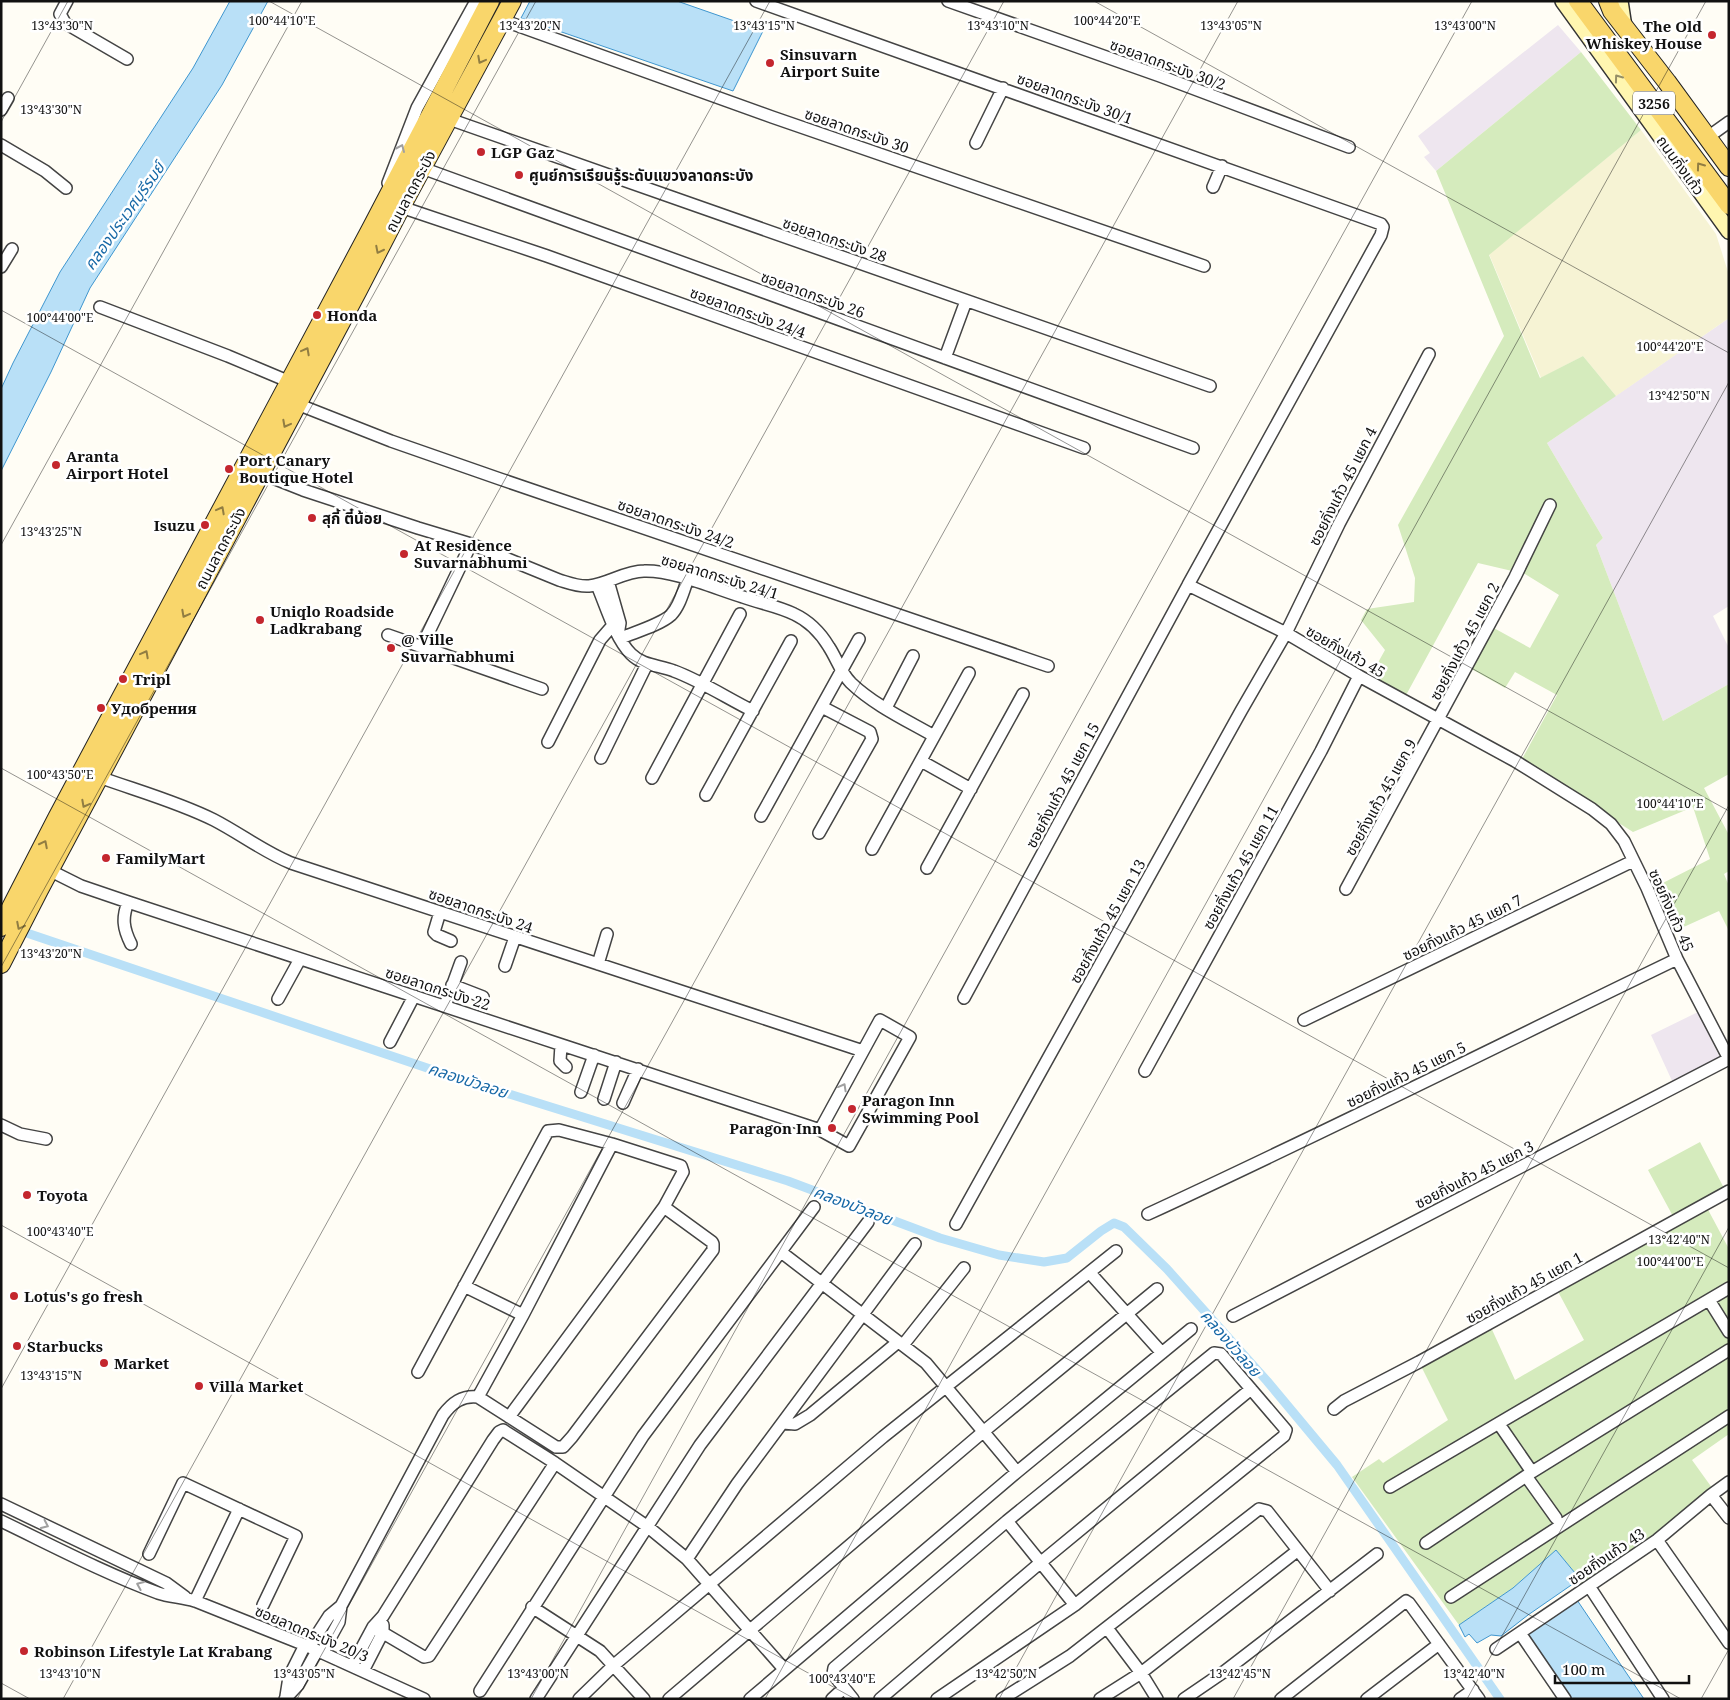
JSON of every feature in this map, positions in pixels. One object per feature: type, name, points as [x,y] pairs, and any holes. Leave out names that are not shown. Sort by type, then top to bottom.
[{"type":"main road","name":"ถนนลาดกระบัง","points":[[1,927],[30,888],[49,870],[297,404],[361,266],[372,227],[490,1]]},
{"type":"main road","name":"ถนนลาดกระบัง","points":[[1,963],[30,888],[290,382],[361,266],[401,207],[512,1]]},
{"type":"main road","name":"ถนนกิ่งแก้ว","points":[[1563,1],[1729,231]]},
{"type":"main road","name":"ถนนกิ่งแก้ว","points":[[1578,1],[1729,205]]},
{"type":"main road","name":"3256","points":[[1611,4],[1624,28],[1729,167]]},
{"type":"street","points":[[68,1],[60,14],[65,23],[127,59]]},
{"type":"street","points":[[372,227],[418,108],[476,1]]},
{"type":"street","name":"ซอยลาดกระบัง 30/1","points":[[756,1],[1379,222],[1383,227],[1376,243],[1188,585]]},
{"type":"street","name":"ซอยลาดกระบัง 30/2","points":[[948,1],[1160,76],[1349,147]]},
{"type":"street","name":"ซอยลาดกระบัง 30","points":[[502,20],[772,117],[1204,266]]},
{"type":"street","points":[[976,143],[1004,88]]},
{"type":"street","points":[[1,110],[8,98]]},
{"type":"street","name":"ซอยลาดกระบัง 28","points":[[449,119],[1210,386]]},
{"type":"street","points":[[1708,138],[1729,122]]},
{"type":"street","points":[[1,146],[33,163],[66,188]]},
{"type":"street","points":[[1213,187],[1222,166]]},
{"type":"street","name":"ซอยลาดกระบัง 26","points":[[422,168],[1193,448]]},
{"type":"street","name":"ซอยลาดกระบัง 24/4","points":[[401,207],[556,259],[1084,448]]},
{"type":"street","points":[[1,267],[12,249]]},
{"type":"street","points":[[945,358],[966,301]]},
{"type":"street","points":[[100,307],[290,382]]},
{"type":"street","name":"ซอยกิ่งแก้ว 45 แยก 4","points":[[1286,633],[1375,454],[1429,354]]},
{"type":"street","name":"ซอยลาดกระบัง 24/2","points":[[297,404],[391,441],[1048,666]]},
{"type":"street","name":"ซอยลาดกระบัง 24/1","points":[[260,473],[303,490],[471,544],[559,580],[582,586],[603,583],[641,570],[651,571],[688,579],[793,613],[812,624],[829,648],[841,672],[858,689],[934,736]]},
{"type":"street","name":"ซอยกิ่งแก้ว 45 แยก 2","points":[[1439,719],[1516,577],[1550,505]]},
{"type":"street","points":[[422,646],[471,544]]},
{"type":"street","points":[[548,742],[600,640],[618,630],[655,624],[671,615],[677,606],[688,579]]},
{"type":"street","points":[[603,583],[618,630],[631,654],[647,664],[673,671],[703,684],[753,712]]},
{"type":"street","name":"ซอยกิ่งแก้ว 45","points":[[1188,585],[1286,633],[1439,719],[1592,809],[1611,824],[1624,841],[1647,888],[1677,959],[1729,1059]]},
{"type":"street","name":"ซอยกิ่งแก้ว 45 แยก 15","points":[[964,998],[1188,585]]},
{"type":"street","points":[[652,778],[740,614]]},
{"type":"street","name":"ซอยกิ่งแก้ว 45 แยก 13","points":[[956,1224],[1240,711],[1286,633]]},
{"type":"street","points":[[388,635],[542,688]]},
{"type":"street","points":[[760,816],[859,639]]},
{"type":"street","points":[[706,795],[791,641]]},
{"type":"street","points":[[886,708],[913,656]]},
{"type":"street","points":[[601,758],[647,664]]},
{"type":"street","points":[[872,849],[969,674]]},
{"type":"street","name":"ซอยกิ่งแก้ว 45 แยก 11","points":[[1145,1071],[1321,751],[1360,676]]},
{"type":"street","points":[[927,868],[1023,694]]},
{"type":"street","points":[[819,833],[872,740],[870,732],[822,707]]},
{"type":"street","name":"ซอยกิ่งแก้ว 45 แยก 9","points":[[1346,889],[1439,719]]},
{"type":"street","points":[[921,761],[972,789]]},
{"type":"street","name":"ซอยลาดกระบัง 24","points":[[99,777],[171,802],[213,820],[275,857],[515,938],[863,1051]]},
{"type":"street","name":"ซอยกิ่งแก้ว 45 แยก 7","points":[[1304,1020],[1633,861]]},
{"type":"street","name":"ซอยลาดกระบัง 22","points":[[49,870],[81,886],[128,902],[820,1130],[849,1146],[910,1037],[880,1020],[863,1051]]},
{"type":"street","points":[[128,902],[123,921],[130,944]]},
{"type":"street","points":[[440,912],[434,932],[451,941]]},
{"type":"street","points":[[598,964],[607,934]]},
{"type":"street","points":[[505,966],[515,938]]},
{"type":"street","points":[[278,999],[300,959]]},
{"type":"street","name":"ซอยกิ่งแก้ว 45 แยก 5","points":[[1148,1214],[1285,1151],[1677,959]]},
{"type":"street","points":[[444,1006],[461,962]]},
{"type":"street","points":[[452,986],[483,997]]},
{"type":"street","points":[[390,1042],[414,996]]},
{"type":"street","points":[[561,1045],[559,1058],[566,1067]]},
{"type":"street","points":[[820,1130],[863,1051]]},
{"type":"street","points":[[581,1092],[594,1055]]},
{"type":"street","name":"ซอยกิ่งแก้ว 45 แยก 3","points":[[1233,1316],[1729,1059]]},
{"type":"street","points":[[604,1099],[616,1062]]},
{"type":"street","points":[[623,1103],[638,1069]]},
{"type":"street","points":[[1,1125],[20,1134],[46,1139]]},
{"type":"street","points":[[418,1372],[548,1131],[559,1130],[612,1144],[683,1168],[683,1172],[664,1207],[509,1417]]},
{"type":"street","points":[[478,1397],[523,1316],[612,1144]]},
{"type":"street","name":"ซอยกิ่งแก้ว 45 แยก 1","points":[[1334,1408],[1729,1191]]},
{"type":"street","points":[[285,1697],[298,1685],[313,1649],[339,1622],[341,1606],[443,1415],[456,1402],[464,1397],[478,1397],[556,1447],[563,1447],[713,1250],[712,1242],[664,1207]]},
{"type":"street","points":[[480,1691],[643,1436],[814,1207]]},
{"type":"street","points":[[536,1699],[700,1446],[868,1222]]},
{"type":"street","points":[[687,1559],[723,1503],[915,1244]]},
{"type":"street","points":[[578,1699],[614,1665],[883,1437],[1116,1251]]},
{"type":"street","points":[[781,1252],[926,1363],[1017,1472]]},
{"type":"street","points":[[783,1423],[795,1424],[805,1418],[900,1343],[964,1268]]},
{"type":"street","points":[[1090,1273],[1162,1353]]},
{"type":"street","points":[[464,1286],[523,1316]]},
{"type":"street","points":[[1390,1487],[1729,1288]]},
{"type":"street","points":[[669,1699],[983,1432],[1157,1289]]},
{"type":"street","points":[[1709,1300],[1729,1332]]},
{"type":"street","points":[[750,1699],[1017,1472],[1191,1329]]},
{"type":"street","points":[[1426,1543],[1529,1474],[1729,1350]]},
{"type":"street","points":[[853,1699],[833,1674],[834,1668],[1007,1521],[1214,1353],[1221,1354],[1286,1430],[1284,1436],[1075,1605],[937,1699]]},
{"type":"street","points":[[880,1699],[1040,1563],[1251,1389]]},
{"type":"street","points":[[1451,1597],[1729,1416]]},
{"type":"street","points":[[1499,1424],[1556,1518]]},
{"type":"street","points":[[363,1671],[383,1616],[498,1432],[506,1430],[648,1527],[687,1559],[784,1669]]},
{"type":"street","points":[[378,1630],[424,1657],[429,1656],[555,1462]]},
{"type":"street","name":"ซอยกิ่งแก้ว 43","points":[[1496,1649],[1657,1540],[1729,1482]]},
{"type":"street","points":[[149,1554],[183,1483],[296,1536],[263,1605]]},
{"type":"street","points":[[1712,1494],[1729,1518]]},
{"type":"street","name":"ซอยลาดกระบัง 20/3","points":[[1,1504],[166,1583],[191,1600]]},
{"type":"street","points":[[191,1600],[239,1509]]},
{"type":"street","points":[[1002,1699],[1070,1656],[1259,1509],[1267,1511],[1330,1591]]},
{"type":"street","name":"ซอยลาดกระบัง 20/3","points":[[1,1521],[160,1594],[191,1600],[313,1649],[424,1699]]},
{"type":"street","points":[[1007,1521],[1075,1605]]},
{"type":"street","points":[[1657,1540],[1729,1643]]},
{"type":"street","points":[[82,1559],[89,1546]]},
{"type":"street","points":[[1100,1699],[1141,1673],[1297,1551]]},
{"type":"street","points":[[1184,1699],[1225,1671],[1377,1554]]},
{"type":"street","points":[[118,1576],[124,1563]]},
{"type":"street","points":[[1589,1586],[1663,1699]]},
{"type":"street","points":[[1281,1699],[1406,1602],[1409,1603],[1476,1694],[1460,1699]]},
{"type":"street","points":[[532,1607],[600,1651],[644,1699]]},
{"type":"street","points":[[1106,1628],[1141,1673],[1157,1699]]},
{"type":"street","points":[[352,1666],[378,1630]]},
{"type":"street","points":[[1520,1633],[1565,1699]]},
{"type":"street","points":[[1367,1699],[1439,1644]]},
{"type":"street","points":[[832,1699],[844,1688]]},
{"type":"shaded area","points":[[1558,25],[1581,52],[1436,171],[1424,157],[1430,153],[1418,136]]},
{"type":"shaded area","points":[[1641,130],[1716,234],[1729,275],[1729,318],[1616,396],[1583,356],[1541,378],[1489,254]]},
{"type":"shaded area","points":[[1729,318],[1729,606],[1713,616],[1729,648],[1729,684],[1663,721],[1596,545],[1603,538],[1547,443]]},
{"type":"shaded area","points":[[1698,1012],[1721,1060],[1673,1083],[1651,1035]]},
{"type":"green space","points":[[1581,52],[1641,130],[1489,255],[1540,378],[1583,356],[1616,396],[1547,443],[1603,538],[1596,545],[1663,721],[1729,684],[1729,774],[1704,788],[1729,835],[1729,871],[1724,874],[1729,886],[1729,931],[1719,911],[1677,930],[1653,888],[1710,859],[1693,807],[1633,832],[1521,761],[1557,695],[1515,672],[1505,688],[1468,667],[1492,627],[1530,648],[1559,595],[1525,574],[1478,563],[1405,697],[1370,677],[1385,650],[1361,620],[1367,609],[1414,602],[1415,578],[1398,525],[1504,336],[1436,171]]},
{"type":"green space","points":[[1700,1142],[1726,1192],[1705,1204],[1729,1249],[1729,1434],[1692,1460],[1715,1492],[1582,1584],[1556,1550],[1513,1588],[1459,1625],[1352,1477],[1379,1459],[1383,1463],[1448,1420],[1419,1362],[1489,1323],[1515,1380],[1584,1340],[1555,1286],[1675,1220],[1648,1170]]},
{"type":"water","name":"คลองประเวศบุรีรมย์","points":[[230,1],[268,1],[222,85],[90,288],[51,372],[1,471],[1,389],[13,363],[60,272],[193,68]]},
{"type":"water","points":[[530,1],[677,1],[763,31],[733,91],[521,18]]},
{"type":"water","points":[[1556,1550],[1580,1579],[1501,1636],[1491,1635],[1477,1643],[1469,1634],[1465,1637],[1459,1625],[1513,1588]]},
{"type":"water","points":[[1577,1600],[1644,1699],[1568,1699],[1524,1635]]},
{"type":"waterway","name":"คลองบัวลอย","points":[[15,929],[442,1073],[788,1181],[940,1238],[999,1255],[1044,1262],[1067,1258],[1114,1223],[1124,1227],[1167,1269],[1267,1381],[1337,1465],[1500,1699]]},
{"type":"place","name":"The Old Whiskey House","points":[[1712,35]]},
{"type":"place","name":"Sinsuvarn Airport Suite","points":[[770,63]]},
{"type":"place","name":"LGP Gaz","points":[[481,152]]},
{"type":"place","name":"ศูนย์การเรียนรู้ระดับแขวงลาดกระบัง","points":[[519,175]]},
{"type":"place","name":"Honda","points":[[317,315]]},
{"type":"place","name":"Aranta Airport Hotel","points":[[56,465]]},
{"type":"place","name":"Port Canary Boutique Hotel","points":[[229,469]]},
{"type":"place","name":"สุกี้ ตี๋น้อย","points":[[312,518]]},
{"type":"place","name":"Isuzu","points":[[205,525]]},
{"type":"place","name":"At Residence Suvarnabhumi","points":[[404,554]]},
{"type":"place","name":"Uniqlo Roadside Ladkrabang","points":[[260,620]]},
{"type":"place","name":"@ Ville Suvarnabhumi","points":[[391,648]]},
{"type":"place","name":"Tripl","points":[[123,679]]},
{"type":"place","name":"Удобрения","points":[[101,708]]},
{"type":"place","name":"FamilyMart","points":[[106,858]]},
{"type":"place","name":"Paragon Inn Swimming Pool","points":[[852,1109]]},
{"type":"place","name":"Paragon Inn","points":[[832,1128]]},
{"type":"place","name":"Toyota","points":[[27,1195]]},
{"type":"place","name":"Lotus's go fresh","points":[[14,1296]]},
{"type":"place","name":"Starbucks","points":[[17,1346]]},
{"type":"place","name":"Market","points":[[104,1363]]},
{"type":"place","name":"Villa Market","points":[[199,1386]]},
{"type":"place","name":"Robinson Lifestyle Lat Krabang","points":[[24,1651]]}]
